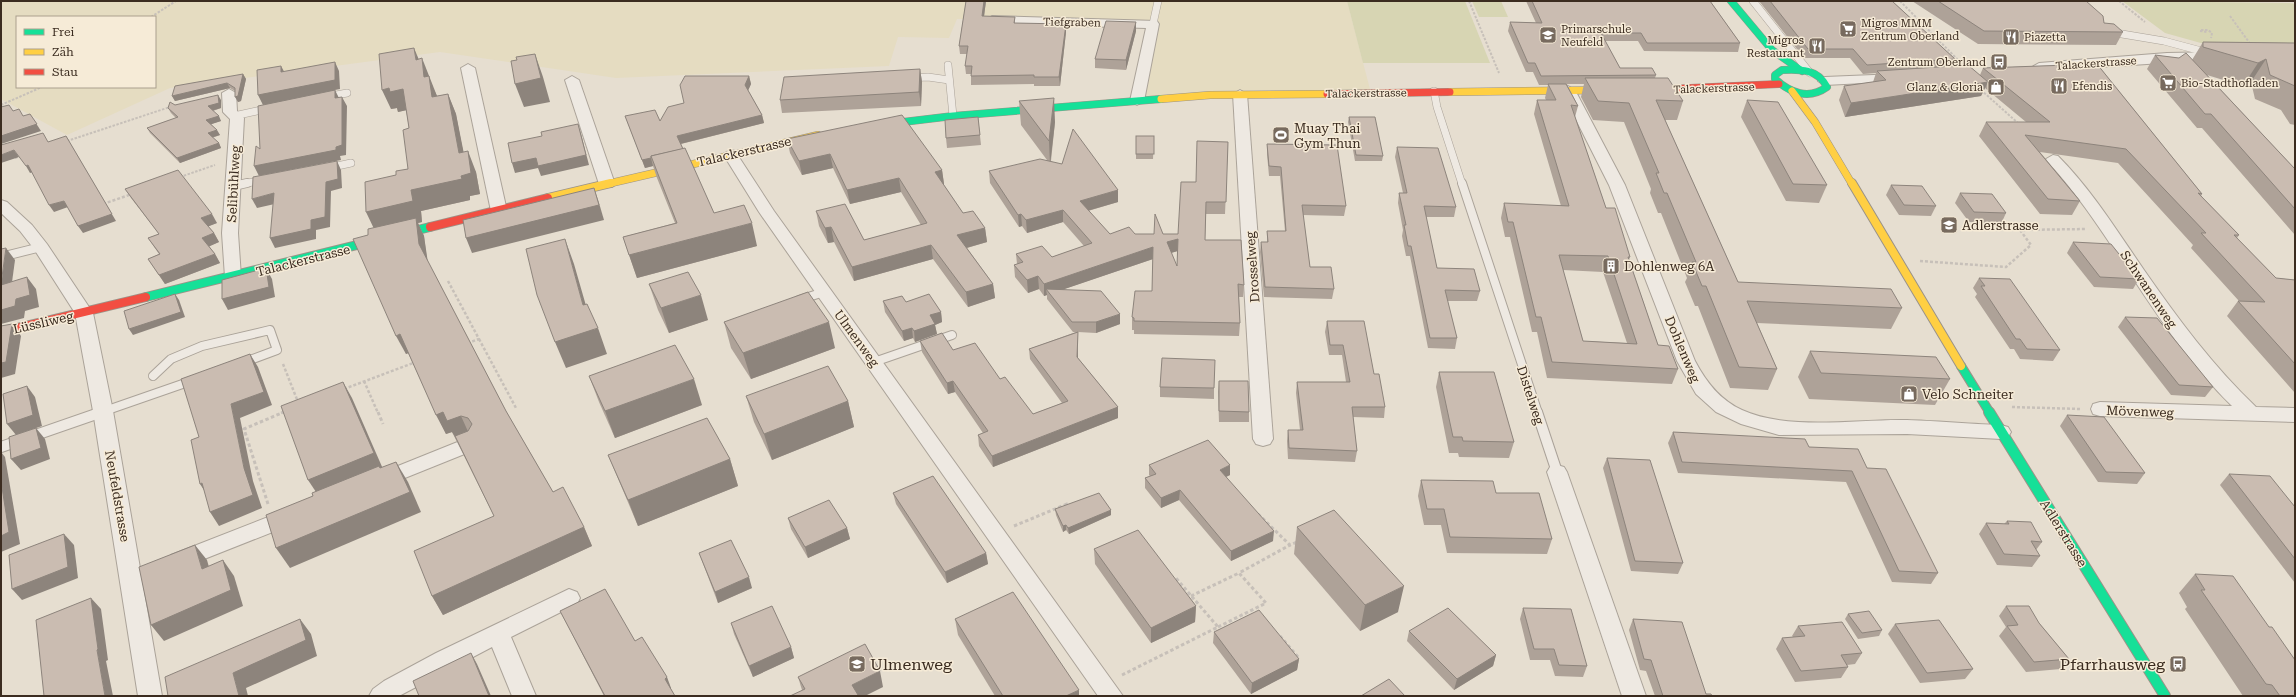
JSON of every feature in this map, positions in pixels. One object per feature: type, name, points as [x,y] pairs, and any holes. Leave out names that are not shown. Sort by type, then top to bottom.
[{"type":"street","points":[[1731,1],[1763,42],[1792,66],[1806,72],[1823,86]]},
{"type":"street","name":"Tiefgraben","points":[[992,20],[1152,24]]},
{"type":"street","points":[[1138,101],[1152,24]]},
{"type":"street","points":[[1763,42],[1764,55],[1775,74],[1775,79],[1779,84],[1792,91],[1808,94],[1823,86],[1911,77]]},
{"type":"street","name":"Talackerstrasse","points":[[2024,68],[2168,57],[2234,56]]},
{"type":"street","points":[[468,68],[499,211]]},
{"type":"street","points":[[1775,74],[1782,70],[1806,72]]},
{"type":"street","points":[[572,80],[607,184]]},
{"type":"street","name":"Talackerstrasse","points":[[1640,90],[1721,88],[1779,84]]},
{"type":"street","points":[[1815,122],[1820,106],[1823,86]]},
{"type":"street","name":"Dohlenweg","points":[[1568,90],[1617,185],[1686,361],[1696,382],[1708,398],[1733,414],[1760,424],[1779,428],[1906,427],[2001,432]]},
{"type":"street","name":"Talackerstrasse","points":[[870,126],[953,116],[1240,94],[1624,90]]},
{"type":"street","name":"Adlerstrasse","points":[[1792,91],[1815,122],[1902,270],[2165,696]]},
{"type":"street","name":"Selibühlweg","points":[[226,94],[230,112],[237,118],[230,233],[233,277]]},
{"type":"street","name":"Drosselweg","points":[[1240,94],[1263,440]]},
{"type":"street","name":"Talackerstrasse","points":[[84,314],[730,154],[831,132]]},
{"type":"street","name":"Ulmenweg","points":[[730,154],[767,212],[997,533],[1107,690]]},
{"type":"street","name":"Schwanenweg","points":[[2053,159],[2082,193],[2178,332],[2228,392],[2251,414]]},
{"type":"street","points":[[1,205],[26,228],[41,247],[84,314]]},
{"type":"street","name":"Lüssliweg","points":[[1,332],[59,317],[84,314]]},
{"type":"street","name":"Neufeldstrasse","points":[[84,314],[103,411],[147,574],[150,696]]},
{"type":"street","name":"Mövenweg","points":[[2100,409],[2295,415]]},
{"type":"street","points":[[360,488],[470,444]]},
{"type":"street","name":"Distelweg","points":[[1557,472],[1634,696]]},
{"type":"street","points":[[147,574],[309,509]]},
{"type":"street","points":[[381,696],[398,684],[569,598]]},
{"type":"street","points":[[498,634],[524,696]]},
{"type":"lane","points":[[1152,24],[1158,1]]},
{"type":"lane","points":[[1753,1],[1806,72]]},
{"type":"lane","points":[[2104,32],[2135,35],[2218,56]]},
{"type":"lane","points":[[948,65],[953,116]]},
{"type":"lane","points":[[904,78],[928,77],[949,80]]},
{"type":"lane","name":"Distelweg","points":[[1434,91],[1437,107],[1557,472]]},
{"type":"lane","points":[[317,99],[347,93]]},
{"type":"lane","points":[[234,116],[279,107]]},
{"type":"lane","points":[[320,169],[351,163]]},
{"type":"lane","points":[[234,186],[273,178]]},
{"type":"lane","points":[[1,257],[41,247]]},
{"type":"lane","points":[[790,303],[824,292]]},
{"type":"lane","points":[[153,376],[172,358],[202,346],[270,330],[277,350],[234,366]]},
{"type":"lane","points":[[874,362],[952,334]]},
{"type":"lane","points":[[1,447],[205,376]]},
{"type":"path","points":[[153,16],[176,1]]},
{"type":"path","points":[[1469,1],[1499,73]]},
{"type":"path","points":[[1900,1],[1967,69]]},
{"type":"path","points":[[2230,16],[2253,48]]},
{"type":"path","points":[[2207,32],[2199,30],[2208,30],[2212,33]]},
{"type":"path","points":[[1,105],[40,88]]},
{"type":"path","points":[[1978,88],[2023,128]]},
{"type":"path","points":[[63,142],[176,105]]},
{"type":"path","points":[[15,158],[26,155]]},
{"type":"path","points":[[176,179],[234,158]]},
{"type":"path","points":[[97,207],[133,194]]},
{"type":"path","points":[[1913,260],[2006,267],[2031,245],[2020,230],[2108,229]]},
{"type":"path","points":[[448,280],[516,408]]},
{"type":"path","points":[[464,344],[479,339]]},
{"type":"path","points":[[277,350],[300,405]]},
{"type":"path","points":[[342,389],[421,360]]},
{"type":"path","points":[[364,381],[383,424]]},
{"type":"path","name":"Mövenweg","points":[[1985,406],[2100,409]]},
{"type":"path","points":[[268,505],[244,429],[293,408]]},
{"type":"path","points":[[997,533],[1067,504],[1070,509]]},
{"type":"path","points":[[1255,510],[1290,545]]},
{"type":"path","points":[[1191,596],[1240,573],[1290,545],[1302,540]]},
{"type":"path","points":[[1107,690],[1218,627],[1266,603],[1240,573]]},
{"type":"path","points":[[1175,577],[1218,627]]},
{"type":"path","points":[[1256,609],[1262,615]]},
{"type":"path","points":[[1277,633],[1298,657]]},
{"type":"shaded area","points":[[1,1],[1347,1],[1371,93],[1137,101],[1152,24],[957,19],[949,38],[898,37],[889,66],[616,78],[440,52],[170,88],[67,135],[1,99]]},
{"type":"shaded area","points":[[1347,1],[1465,1],[1490,63],[1363,63]]},
{"type":"shaded area","points":[[1472,1],[1501,1],[1508,17],[1479,17]]},
{"type":"shaded area","points":[[2122,1],[2295,4],[2295,46],[2208,45],[2165,33]]},
{"type":"building","points":[[966,1],[984,1],[982,16],[1015,17],[1014,23],[1066,24],[1059,77],[1034,77],[1034,75],[971,76],[972,66],[965,66],[968,46],[959,46]]},
{"type":"building","points":[[1532,1],[1710,1],[1740,43],[1647,43],[1641,33],[1601,33],[1620,68],[1652,68],[1656,75],[1541,76],[1535,63],[1528,63],[1510,22],[1542,23]]},
{"type":"building","name":"Migros MMM Zentrum Oberland","points":[[1770,1],[1892,1],[1955,59],[1867,65],[1853,49],[1808,49]]},
{"type":"building","points":[[1938,1],[2086,1],[2103,16],[2104,23],[2114,24],[2123,32],[1984,31]]},
{"type":"building","points":[[1106,21],[1136,22],[1126,60],[1095,59]]},
{"type":"building","points":[[2203,42],[2295,43],[2295,86],[2270,75],[2266,59],[2258,63],[2203,47]]},
{"type":"building","points":[[414,48],[416,60],[422,58],[424,77],[429,76],[432,97],[448,94],[459,153],[468,151],[471,173],[461,176],[462,179],[411,190],[413,201],[366,212],[365,182],[396,175],[396,171],[408,169],[403,130],[409,128],[403,89],[390,92],[389,88],[382,90],[379,54]]},
{"type":"building","points":[[2186,53],[2295,169],[2295,209],[2211,114],[2205,114],[2155,55],[2179,58]]},
{"type":"building","points":[[535,54],[541,78],[515,84],[511,61],[517,60],[516,57]]},
{"type":"building","points":[[335,62],[335,80],[258,95],[257,70],[281,66],[281,72]]},
{"type":"building","points":[[2097,64],[2202,194],[2198,193],[2239,235],[2234,235],[2276,278],[2295,280],[2295,364],[2238,301],[2265,302],[2201,233],[2206,233],[2126,149],[2025,135],[2080,201],[2048,199],[1986,122],[2050,122],[1983,68]]},
{"type":"building","points":[[1968,65],[1988,82],[1851,103],[1844,86],[1886,80],[1877,71]]},
{"type":"building","points":[[920,69],[919,92],[780,100],[784,77]]},
{"type":"building","points":[[243,74],[238,96],[235,97],[235,88],[227,83],[172,96],[175,86]]},
{"type":"building","points":[[685,76],[749,76],[745,85],[762,115],[677,136],[683,149],[651,156],[651,158],[642,160],[625,116],[655,110],[660,121],[668,107],[684,103],[680,85]]},
{"type":"building","points":[[1585,78],[1668,78],[1683,101],[1656,100],[1738,282],[1891,289],[1902,308],[1747,301],[1777,369],[1739,367],[1706,286],[1702,286],[1692,262],[1696,262],[1667,193],[1664,193],[1656,173],[1659,173],[1629,103],[1598,101]]},
{"type":"building","points":[[1548,84],[1566,84],[1578,106],[1571,105],[1606,208],[1615,208],[1630,257],[1628,257],[1658,345],[1669,346],[1678,369],[1552,362],[1541,317],[1536,317],[1513,222],[1508,222],[1504,203],[1569,206],[1537,100],[1556,100]],"holes":[[[1559,255],[1608,256],[1637,344],[1583,341]]]},
{"type":"building","points":[[335,90],[335,98],[342,97],[342,145],[336,147],[336,150],[254,166],[256,146],[260,149],[258,106]]},
{"type":"building","points":[[218,95],[219,103],[208,106],[219,116],[206,120],[217,130],[208,133],[219,143],[177,158],[147,128],[178,117],[168,108],[170,102],[175,105]]},
{"type":"building","points":[[1054,98],[1049,141],[1019,101]]},
{"type":"building","points":[[1747,100],[1778,102],[1827,185],[1793,184]]},
{"type":"building","points":[[9,105],[13,111],[19,109],[23,116],[30,114],[37,124],[1,136],[1,107]]},
{"type":"building","points":[[902,115],[942,170],[935,172],[963,213],[973,211],[985,228],[957,235],[993,284],[966,292],[931,245],[852,267],[831,227],[825,228],[816,211],[845,204],[864,240],[927,223],[899,178],[847,190],[830,154],[799,161],[787,139]]},
{"type":"building","points":[[978,117],[980,135],[946,138],[945,120]]},
{"type":"building","points":[[1349,117],[1375,117],[1383,156],[1356,155]]},
{"type":"building","points":[[578,124],[586,155],[538,166],[536,158],[512,163],[508,143],[542,136],[541,132]]},
{"type":"building","points":[[1073,129],[1118,190],[1080,201],[1110,234],[1129,227],[1135,234],[1154,234],[1155,214],[1163,234],[1178,234],[1181,182],[1196,182],[1197,141],[1228,142],[1226,202],[1206,202],[1205,240],[1241,240],[1244,285],[1238,284],[1240,323],[1134,321],[1134,318],[1132,317],[1135,291],[1152,291],[1153,247],[1044,284],[1038,276],[1027,280],[1014,265],[1023,262],[1016,254],[1042,246],[1052,257],[1092,243],[1063,210],[1026,220],[1021,214],[1018,215],[989,171],[1040,159],[1062,164]],"holes":[[[1178,239],[1177,266],[1167,242]]]},
{"type":"building","points":[[43,133],[48,142],[66,136],[112,214],[78,226],[64,201],[49,205],[28,165],[26,166],[14,150],[1,155],[1,145]]},
{"type":"building","points":[[1136,136],[1154,136],[1154,154],[1136,154]]},
{"type":"building","points":[[1267,144],[1337,145],[1346,206],[1302,205],[1310,267],[1331,267],[1334,289],[1265,287],[1261,242],[1268,242],[1267,231],[1286,231],[1281,167],[1269,166]]},
{"type":"building","points":[[1397,147],[1438,148],[1456,207],[1424,206],[1437,268],[1474,269],[1480,291],[1445,290],[1457,338],[1430,338],[1411,246],[1408,246],[1404,225],[1406,225],[1399,193],[1407,193]]},
{"type":"building","points":[[685,148],[714,213],[744,205],[752,223],[629,255],[623,237],[677,223],[651,156]]},
{"type":"building","points":[[337,161],[338,179],[326,182],[325,217],[311,220],[311,229],[270,238],[274,193],[252,199],[253,177]]},
{"type":"building","points":[[178,170],[212,214],[201,218],[214,233],[202,238],[215,254],[159,275],[148,259],[160,254],[148,238],[159,234],[125,189]]},
{"type":"building","points":[[1891,185],[1922,186],[1936,206],[1904,205]]},
{"type":"building","points":[[594,188],[599,205],[466,238],[463,220]]},
{"type":"building","points":[[1960,193],[1992,194],[2006,213],[1974,212]]},
{"type":"building","points":[[416,218],[419,244],[506,411],[553,492],[563,487],[584,527],[432,596],[414,551],[494,516],[455,436],[468,431],[472,424],[468,418],[461,416],[447,421],[443,412],[436,415],[400,334],[396,336],[353,239],[368,235],[368,229]]},
{"type":"building","points":[[565,239],[583,305],[587,304],[598,328],[555,342],[537,295],[526,249]]},
{"type":"building","points":[[2073,242],[2111,244],[2139,279],[2100,277]]},
{"type":"building","points":[[6,248],[1,284],[1,249]]},
{"type":"building","points":[[266,268],[269,287],[222,299],[222,280]]},
{"type":"building","points":[[688,272],[701,295],[661,308],[649,284]]},
{"type":"building","points":[[27,277],[30,295],[16,299],[15,306],[1,310],[1,285]]},
{"type":"building","points":[[1979,278],[2010,279],[2060,350],[2027,349],[2020,339],[2016,339],[1981,286],[1985,286]]},
{"type":"building","points":[[1046,289],[1101,291],[1120,314],[1096,322],[1072,322]]},
{"type":"building","points":[[808,292],[829,322],[743,353],[724,322]]},
{"type":"building","points":[[175,294],[181,312],[129,329],[124,311]]},
{"type":"building","points":[[929,294],[941,312],[930,315],[935,324],[914,331],[912,328],[902,331],[883,301],[902,296],[906,302]]},
{"type":"building","points":[[2125,317],[2157,318],[2213,387],[2179,385]]},
{"type":"building","points":[[1327,321],[1364,321],[1374,374],[1379,374],[1385,407],[1352,407],[1357,451],[1289,448],[1288,430],[1303,430],[1297,382],[1350,382],[1343,345],[1330,345]]},
{"type":"building","points":[[12,324],[6,362],[1,363],[1,326]]},
{"type":"building","points":[[1078,332],[1077,357],[1118,407],[992,456],[978,435],[988,431],[953,381],[947,383],[920,341],[942,333],[953,350],[975,343],[1000,379],[1005,377],[1033,414],[1068,401],[1029,349]]},
{"type":"building","points":[[675,345],[694,379],[605,411],[589,376]]},
{"type":"building","points":[[1810,351],[1936,357],[1950,379],[1821,373]]},
{"type":"building","points":[[250,354],[264,392],[231,404],[244,468],[253,495],[210,512],[202,483],[200,484],[191,440],[199,437],[181,379]]},
{"type":"building","points":[[1162,358],[1215,360],[1214,388],[1160,387]]},
{"type":"building","points":[[828,366],[848,401],[764,434],[746,396]]},
{"type":"building","points":[[1439,372],[1494,372],[1514,442],[1463,441],[1462,437],[1453,437]]},
{"type":"building","points":[[1219,381],[1248,381],[1249,412],[1219,411]]},
{"type":"building","points":[[343,382],[374,453],[308,480],[281,406]]},
{"type":"building","points":[[27,386],[33,415],[7,424],[3,394]]},
{"type":"building","points":[[2067,415],[2104,417],[2145,473],[2106,472]]},
{"type":"building","points":[[707,418],[730,459],[628,500],[608,455]]},
{"type":"building","points":[[36,428],[41,448],[11,459],[9,437]]},
{"type":"building","points":[[1673,432],[1805,439],[1809,447],[1858,449],[1867,468],[1886,469],[1938,573],[1899,571],[1852,471],[1682,462]]},
{"type":"building","points":[[1208,440],[1230,465],[1220,470],[1274,531],[1231,551],[1180,490],[1161,498],[1145,478],[1156,474],[1149,465]]},
{"type":"building","points":[[1607,458],[1650,460],[1683,563],[1635,561]]},
{"type":"building","points":[[396,462],[410,492],[276,548],[266,515],[313,496],[312,493],[379,466],[380,468]]},
{"type":"building","points":[[2229,474],[2270,476],[2295,507],[2295,559]]},
{"type":"building","points":[[933,476],[986,553],[945,572],[893,493]]},
{"type":"building","points":[[1421,480],[1493,481],[1496,493],[1539,493],[1552,539],[1450,537],[1444,509],[1427,509]]},
{"type":"building","points":[[1,481],[9,532],[1,536]]},
{"type":"building","points":[[1099,493],[1111,510],[1068,528],[1066,525],[1063,526],[1055,509]]},
{"type":"building","points":[[829,500],[847,528],[805,547],[788,518]]},
{"type":"building","points":[[1334,510],[1404,586],[1365,605],[1297,527]]},
{"type":"building","points":[[2007,521],[2031,522],[2042,542],[2031,541],[2040,556],[2004,554],[1986,523],[2009,524]]},
{"type":"building","points":[[1138,530],[1196,606],[1151,628],[1094,549]]},
{"type":"building","points":[[64,534],[68,567],[12,589],[9,555]]},
{"type":"building","points":[[731,540],[749,577],[715,592],[699,553]]},
{"type":"building","points":[[195,545],[202,569],[223,560],[231,590],[151,625],[139,567]]},
{"type":"building","points":[[2195,574],[2233,576],[2269,627],[2272,627],[2295,660],[2295,696],[2280,696],[2272,685],[2266,684],[2201,590],[2205,590]]},
{"type":"building","points":[[605,589],[635,641],[642,637],[667,677],[665,679],[675,696],[605,696],[560,611]]},
{"type":"building","points":[[1013,592],[1079,690],[1066,696],[1003,696],[955,619]]},
{"type":"building","points":[[91,598],[97,650],[105,696],[44,696],[36,620]]},
{"type":"building","points":[[772,606],[791,647],[749,666],[731,623]]},
{"type":"building","points":[[2006,606],[2029,606],[2039,623],[2069,659],[2034,662],[2007,626],[2018,625]]},
{"type":"building","points":[[1448,608],[1496,655],[1457,679],[1409,631]]},
{"type":"building","points":[[1523,608],[1571,609],[1587,666],[1559,665],[1554,649],[1534,649]]},
{"type":"building","points":[[1259,610],[1299,659],[1252,683],[1214,632]]},
{"type":"building","points":[[1869,611],[1882,630],[1862,633],[1848,614]]},
{"type":"building","points":[[300,619],[306,640],[233,673],[239,696],[168,696],[165,677]]},
{"type":"building","points":[[1633,619],[1682,622],[1706,694],[1711,694],[1712,696],[1663,696],[1651,660],[1644,659]]},
{"type":"building","points":[[1939,620],[1973,669],[1927,673],[1895,624]]},
{"type":"building","points":[[1842,622],[1862,653],[1841,655],[1848,667],[1801,671],[1782,638],[1805,636],[1798,626]]},
{"type":"building","points":[[865,644],[880,671],[852,685],[858,695],[857,696],[790,696],[805,689],[798,677]]},
{"type":"building","points":[[471,653],[489,696],[419,696],[413,681]]},
{"type":"building","points":[[1389,679],[1405,696],[1361,696]]},
{"type":"traffic: fast","points":[[1731,1],[1772,50],[1802,71]]},
{"type":"traffic: fast","points":[[1782,70],[1802,70],[1814,73],[1824,81],[1827,87],[1814,94],[1800,94],[1786,88],[1775,79],[1775,75],[1782,70]]},
{"type":"traffic: fast","points":[[878,125],[953,116],[1161,99]]},
{"type":"traffic: fast","points":[[146,297],[430,227]]},
{"type":"traffic: fast","points":[[1961,366],[2165,696]]},
{"type":"traffic: slow","points":[[1450,92],[1612,90]]},
{"type":"traffic: slow","points":[[1792,91],[1815,122],[1961,366]]},
{"type":"traffic: slow","points":[[1161,99],[1210,95],[1327,94]]},
{"type":"traffic: slow","points":[[548,198],[818,135]]},
{"type":"traffic: jam","points":[[1646,90],[1779,84]]},
{"type":"traffic: jam","points":[[1327,94],[1450,92]]},
{"type":"traffic: jam","points":[[430,227],[548,198]]},
{"type":"traffic: jam","points":[[1,332],[146,297]]},
{"type":"place","name":"Migros MMM Zentrum Oberland","points":[[1848,29]]},
{"type":"place","name":"Primarschule Neufeld","points":[[1548,35]]},
{"type":"place","name":"Piazetta","points":[[2011,37]]},
{"type":"place","name":"Migros Restaurant","points":[[1817,46]]},
{"type":"place","name":"Zentrum Oberland","points":[[1999,62]]},
{"type":"place","name":"Bio-Stadthofladen","points":[[2168,83]]},
{"type":"place","name":"Efendis","points":[[2059,86]]},
{"type":"place","name":"Glanz & Gloria","points":[[1996,87]]},
{"type":"place","name":"Muay Thai Gym Thun","points":[[1281,135]]},
{"type":"place","name":"Adlerstrasse","points":[[1949,225]]},
{"type":"place","name":"Dohlenweg 6A","points":[[1611,266]]},
{"type":"place","name":"Velo Schneiter","points":[[1909,394]]},
{"type":"place","name":"Ulmenweg","points":[[857,664]]},
{"type":"place","name":"Pfarrhausweg","points":[[2178,664]]}]
